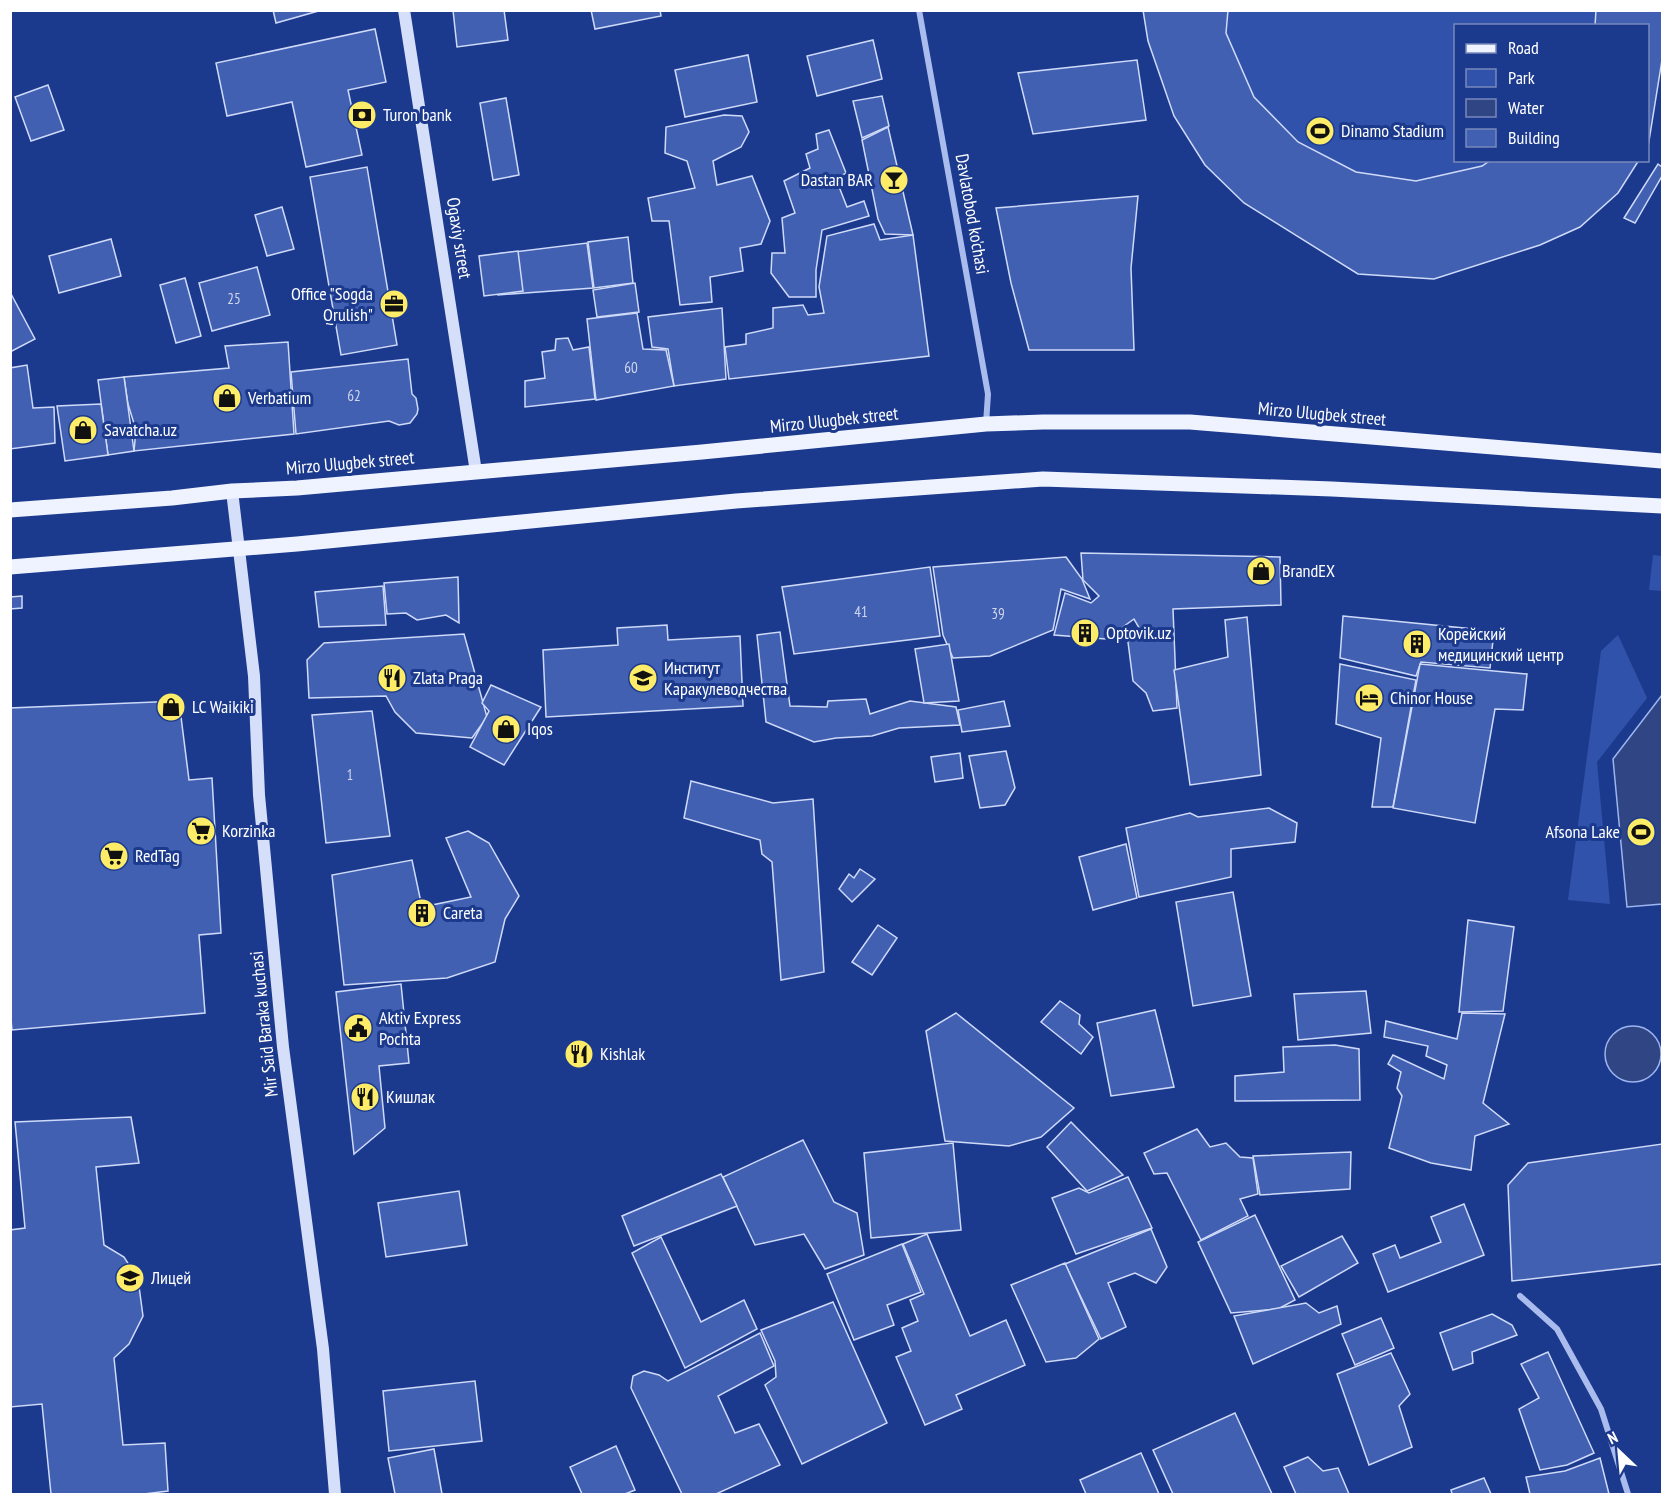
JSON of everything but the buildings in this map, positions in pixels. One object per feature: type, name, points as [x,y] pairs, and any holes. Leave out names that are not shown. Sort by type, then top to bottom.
[{"type":"main road","name":"Mirzo Ulugbek street","points":[[10,510],[172,498],[232,491],[297,488],[986,424],[1043,422],[1190,422],[1662,461]]},
{"type":"main road","points":[[10,567],[239,548],[736,501],[1043,479],[1332,489],[1662,506]]},
{"type":"street","name":"Ogaxiy street","points":[[404,10],[476,472]]},
{"type":"street","name":"Davlatobod ko'chasi","points":[[919,10],[988,394],[986,424]]},
{"type":"street","name":"Mir Said Baraka kuchasi","points":[[232,491],[253,665],[259,795],[283,1047],[323,1349],[335,1494]]},
{"type":"street","points":[[1520,1296],[1557,1329],[1601,1409],[1628,1494]]},
{"type":"green space","name":"Dinamo Stadium","points":[[1143,11],[1662,11],[1662,60],[1649,141],[1649,24],[1454,24],[1454,162],[1638,162],[1618,193],[1540,245],[1434,279],[1358,274],[1244,203],[1205,165],[1174,116],[1148,41]]},
{"type":"green space","points":[[1653,555],[1662,556],[1662,591],[1649,590]]},
{"type":"green space","points":[[1618,635],[1647,698],[1597,762],[1610,904],[1568,900],[1601,651]]},
{"type":"water","name":"Afsona Lake","points":[[1662,695],[1662,904],[1627,907],[1613,759]]},
{"type":"water","points":[[1633,1026],[1644,1028],[1653,1034],[1659,1043],[1661,1054],[1659,1065],[1653,1074],[1644,1080],[1633,1082],[1622,1080],[1613,1074],[1607,1065],[1605,1054],[1607,1043],[1613,1034],[1622,1028]]},
{"type":"place","name":"Turon bank","points":[[362,115]]},
{"type":"place","name":"Dinamo Stadium","points":[[1320,131]]},
{"type":"place","name":"Dastan BAR","points":[[894,180]]},
{"type":"place","name":"Office \"Sogda Qrulish\"","points":[[394,304]]},
{"type":"place","name":"Verbatium","points":[[227,398]]},
{"type":"place","name":"Savatcha.uz","points":[[83,430]]},
{"type":"place","name":"BrandEX","points":[[1261,571]]},
{"type":"place","name":"Optovik.uz","points":[[1085,633]]},
{"type":"place","name":"Корейский медицинский центр","points":[[1417,644]]},
{"type":"place","name":"Zlata Praga","points":[[392,678]]},
{"type":"place","name":"Институт Каракулеводчества","points":[[643,678]]},
{"type":"place","name":"Chinor House","points":[[1369,698]]},
{"type":"place","name":"LC Waikiki","points":[[171,707]]},
{"type":"place","name":"Iqos","points":[[506,729]]},
{"type":"place","name":"Korzinka","points":[[201,831]]},
{"type":"place","name":"Afsona Lake","points":[[1641,832]]},
{"type":"place","name":"RedTag","points":[[114,856]]},
{"type":"place","name":"Careta","points":[[422,913]]},
{"type":"place","name":"Aktiv Express Pochta","points":[[358,1028]]},
{"type":"place","name":"Kishlak","points":[[579,1054]]},
{"type":"place","name":"Кишлак","points":[[365,1097]]},
{"type":"place","name":"Лицей","points":[[130,1278]]}]
